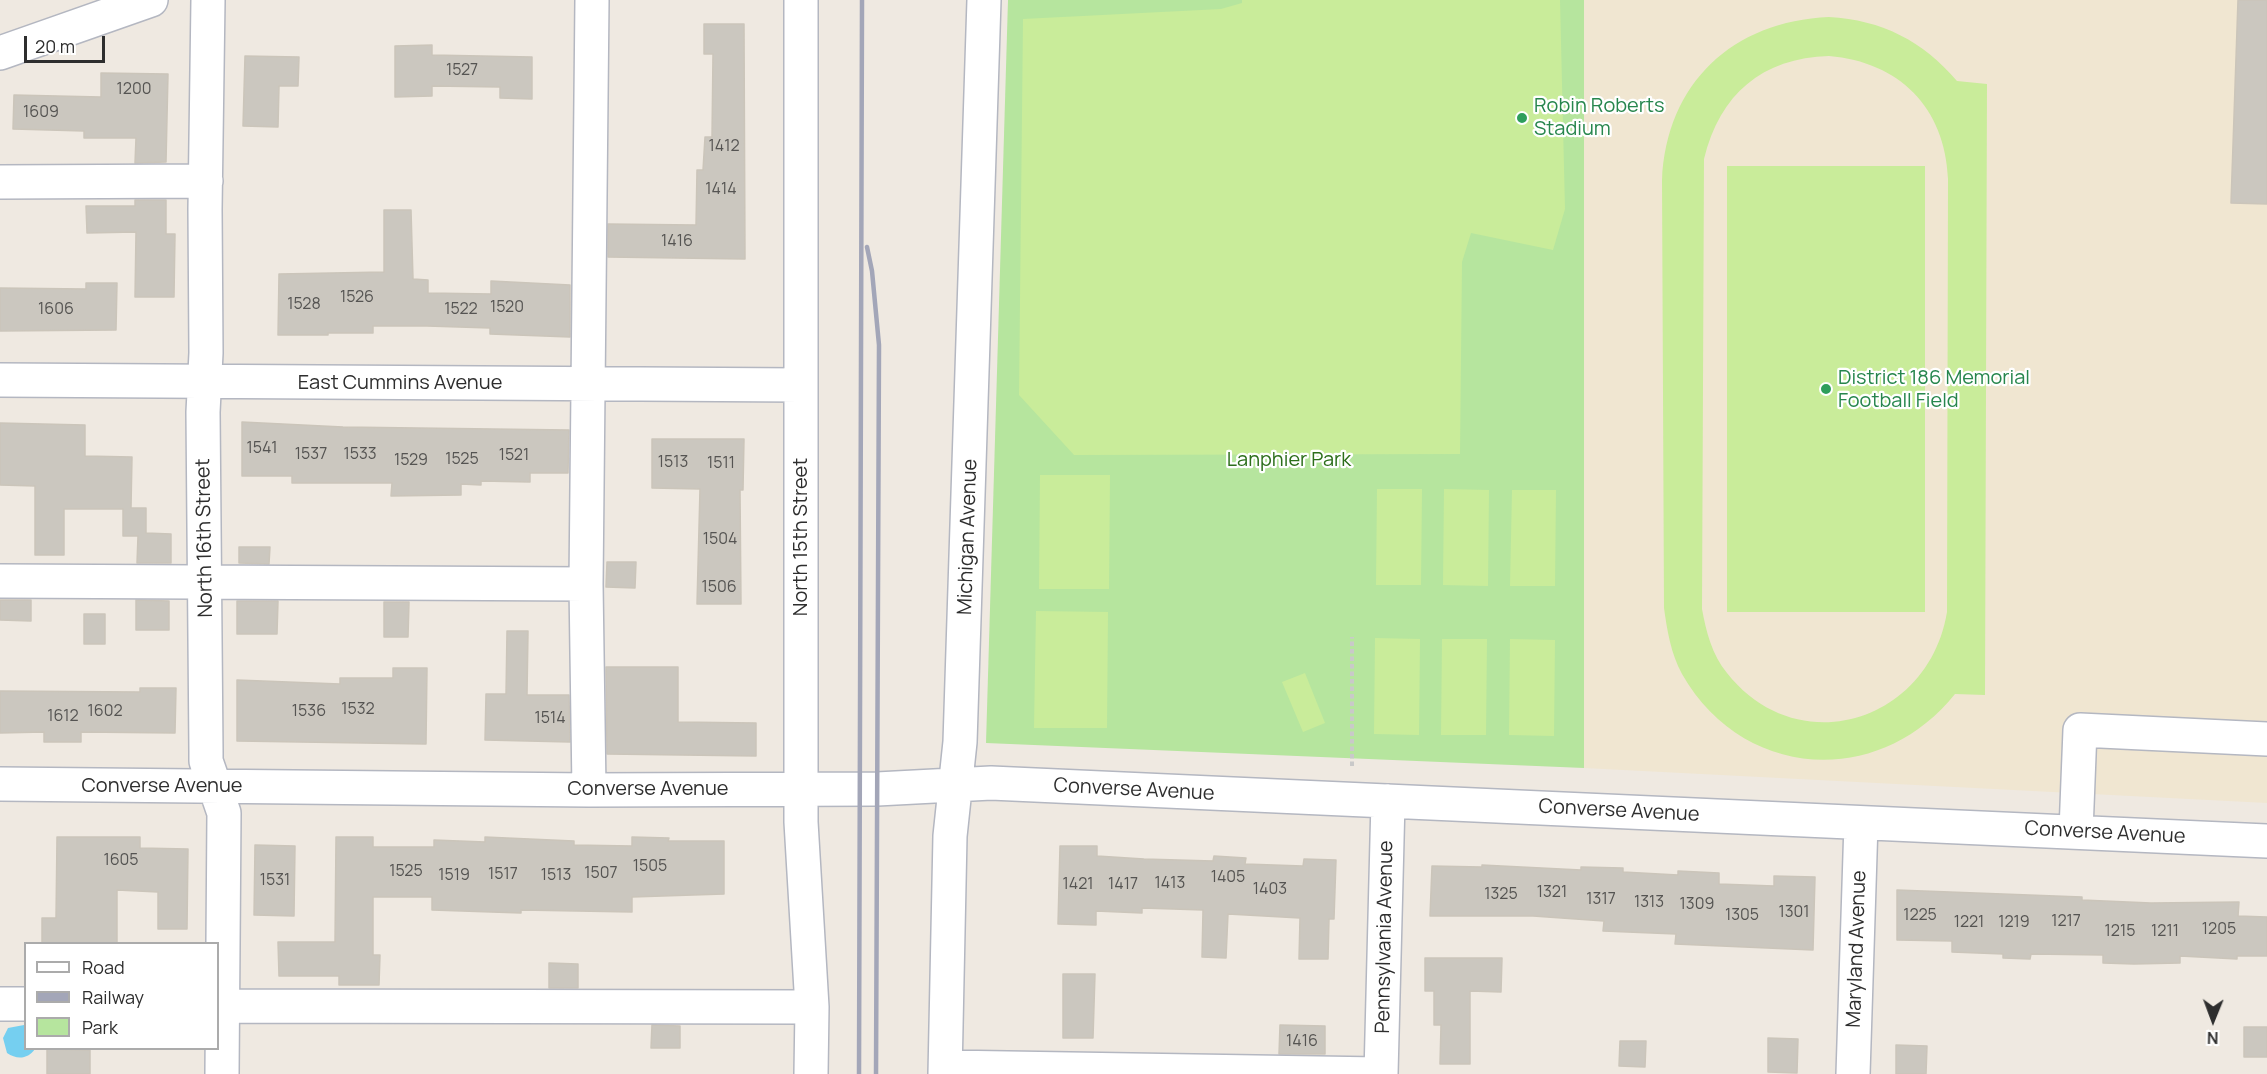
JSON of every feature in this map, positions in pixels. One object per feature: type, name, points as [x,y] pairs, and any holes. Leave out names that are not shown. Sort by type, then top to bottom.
[{"type":"street","points":[[0,53],[152,0]]},
{"type":"street","name":"North 16th Street","points":[[208,0],[204,382],[206,761],[224,813],[220,1006],[222,1074]]},
{"type":"street","points":[[589,790],[586,584],[590,384],[592,0]]},
{"type":"street","name":"North 15th Street","points":[[801,0],[802,832],[812,1007],[811,1074]]},
{"type":"street","name":"Michigan Avenue","points":[[946,1071],[950,836],[956,783],[971,461],[984,0]]},
{"type":"street","points":[[0,182],[206,181]]},
{"type":"street","name":"East Cummins Avenue","points":[[0,380],[800,385]]},
{"type":"street","points":[[0,581],[586,584]]},
{"type":"street","points":[[2076,831],[2080,730],[2267,739]]},
{"type":"street","name":"Converse Avenue","points":[[0,784],[589,790],[877,789],[956,783],[2267,841]]},
{"type":"street","name":"Pennsylvania Avenue","points":[[1380,1074],[1388,801]]},
{"type":"street","name":"Maryland Avenue","points":[[1853,1074],[1861,823]]},
{"type":"street","points":[[0,1004],[24,1004]]},
{"type":"street","points":[[220,1006],[812,1007]]},
{"type":"street","points":[[946,1071],[1380,1074]]},
{"type":"path","points":[[1352,637],[1352,766]]},
{"type":"shaded area","points":[[1584,0],[2267,0],[2267,803],[1584,768]]},
{"type":"green space","name":"Lanphier Park","points":[[1008,0],[1584,0],[1584,768],[986,743]]},
{"type":"green space","points":[[1242,0],[1560,0],[1565,209],[1553,250],[1471,233],[1462,262],[1460,454],[1074,455],[1019,395],[1023,19],[1221,9],[1242,3]]},
{"type":"green space","points":[[1829,17],[1884,28],[1916,44],[1957,81],[1987,84],[1985,695],[1955,694],[1924,725],[1889,746],[1851,757],[1812,759],[1775,752],[1739,735],[1708,709],[1678,666],[1670,642],[1664,608],[1662,181],[1666,146],[1676,115],[1691,87],[1711,64],[1735,45],[1763,31],[1794,21]],"holes":[[[1829,56],[1854,60],[1877,68],[1897,79],[1914,93],[1938,130],[1945,153],[1948,179],[1947,612],[1935,650],[1915,681],[1888,703],[1857,718],[1823,722],[1789,717],[1756,701],[1727,673],[1717,658],[1710,642],[1702,609],[1704,159],[1711,136],[1733,98],[1764,72],[1805,58]]]},
{"type":"green space","name":"District 186 Memorial Football Field","points":[[1727,166],[1925,166],[1925,612],[1727,612]]},
{"type":"green space","points":[[1040,475],[1110,475],[1109,589],[1039,589]]},
{"type":"green space","points":[[1377,489],[1422,489],[1421,585],[1376,585]]},
{"type":"green space","points":[[1444,489],[1489,490],[1488,586],[1443,585]]},
{"type":"green space","points":[[1512,490],[1556,490],[1555,586],[1510,586]]},
{"type":"green space","points":[[1036,611],[1108,612],[1107,728],[1034,728]]},
{"type":"green space","points":[[1375,638],[1420,639],[1419,735],[1374,734]]},
{"type":"green space","points":[[1442,639],[1487,639],[1486,735],[1441,735]]},
{"type":"green space","points":[[1510,639],[1555,640],[1554,736],[1509,735]]},
{"type":"green space","points":[[1305,673],[1325,723],[1303,732],[1282,682]]},
{"type":"water","points":[[24,1025],[24,1050],[34,1050],[26,1057],[15,1057],[7,1053],[3,1038],[8,1028]]},
{"type":"building","points":[[2238,0],[2267,0],[2267,204],[2231,203]]},
{"type":"building","points":[[704,24],[744,24],[745,259],[608,257],[608,224],[696,225],[697,170],[703,170],[705,137],[712,137],[713,54],[704,54]]},
{"type":"building","points":[[432,45],[432,55],[532,57],[532,99],[500,98],[500,87],[432,86],[432,96],[395,97],[395,46]]},
{"type":"building","points":[[245,56],[299,57],[298,86],[279,86],[278,127],[243,126]]},
{"type":"building","points":[[101,73],[168,74],[166,162],[135,163],[136,138],[84,138],[84,131],[13,129],[14,95],[101,97]]},
{"type":"building","points":[[135,200],[166,200],[166,234],[175,234],[174,297],[135,297],[136,232],[87,233],[86,206],[135,206]]},
{"type":"building","points":[[384,210],[411,210],[413,279],[428,280],[428,293],[491,294],[491,281],[570,285],[570,337],[490,334],[490,328],[427,326],[373,326],[373,333],[278,335],[279,274],[384,272]]},
{"type":"building","points":[[86,283],[117,283],[116,330],[0,331],[0,288],[86,289]]},
{"type":"building","points":[[242,422],[343,427],[569,430],[568,473],[530,473],[530,482],[481,481],[481,485],[461,484],[461,495],[391,496],[392,483],[292,483],[292,476],[242,476]]},
{"type":"building","points":[[0,423],[85,425],[85,456],[132,457],[131,508],[146,508],[146,533],[171,534],[171,563],[137,563],[138,536],[123,536],[123,509],[64,509],[64,555],[35,555],[35,486],[0,485]]},
{"type":"building","points":[[652,439],[744,439],[743,490],[740,490],[741,604],[697,604],[700,489],[652,488]]},
{"type":"building","points":[[239,547],[270,547],[269,564],[239,563]]},
{"type":"building","points":[[607,562],[636,562],[635,588],[606,587]]},
{"type":"building","points":[[0,600],[31,600],[31,621],[0,620]]},
{"type":"building","points":[[136,600],[169,601],[169,630],[136,630]]},
{"type":"building","points":[[237,601],[278,601],[277,634],[237,634]]},
{"type":"building","points":[[384,602],[409,602],[408,637],[384,637]]},
{"type":"building","points":[[84,614],[105,614],[105,644],[84,644]]},
{"type":"building","points":[[507,631],[528,631],[527,695],[569,695],[570,742],[485,740],[486,694],[506,694]]},
{"type":"building","points":[[606,667],[678,667],[678,722],[756,723],[756,756],[607,754]]},
{"type":"building","points":[[393,668],[427,668],[426,744],[237,741],[237,680],[340,684],[340,678],[393,678]]},
{"type":"building","points":[[140,688],[176,688],[175,733],[81,732],[81,742],[44,742],[44,732],[0,733],[0,691],[140,692]]},
{"type":"building","points":[[57,837],[140,837],[140,848],[188,849],[187,929],[158,929],[158,892],[117,890],[117,942],[42,942],[42,918],[56,918]]},
{"type":"building","points":[[336,837],[373,837],[373,847],[434,847],[434,840],[485,842],[485,837],[574,841],[574,845],[632,846],[632,837],[669,838],[668,841],[724,841],[724,894],[632,897],[632,912],[521,910],[521,913],[432,910],[432,897],[373,897],[373,955],[380,955],[379,985],[339,985],[339,976],[279,976],[278,942],[335,942]]},
{"type":"building","points":[[255,845],[295,846],[294,916],[254,915]]},
{"type":"building","points":[[1060,846],[1097,846],[1097,856],[1144,859],[1213,861],[1214,856],[1246,858],[1245,864],[1303,866],[1304,859],[1336,860],[1334,919],[1329,919],[1328,959],[1299,959],[1300,918],[1228,914],[1226,958],[1202,957],[1203,910],[1142,908],[1142,913],[1096,911],[1096,925],[1058,924]]},
{"type":"building","points":[[1482,865],[1581,870],[1581,867],[1623,868],[1623,872],[1678,875],[1678,871],[1719,873],[1719,884],[1774,886],[1774,876],[1815,877],[1813,950],[1675,944],[1676,934],[1603,931],[1604,921],[1533,916],[1430,916],[1432,866],[1482,867]]},
{"type":"building","points":[[1897,890],[2082,897],[2082,900],[2151,903],[2239,902],[2238,916],[2267,917],[2267,956],[2237,956],[2237,959],[2180,956],[2180,963],[2134,964],[2103,963],[2103,955],[2031,954],[2030,959],[2003,958],[2003,954],[1952,952],[1952,941],[1897,940]]},
{"type":"building","points":[[1425,958],[1502,958],[1501,992],[1470,991],[1470,1064],[1440,1064],[1441,1025],[1434,1025],[1434,991],[1425,991]]},
{"type":"building","points":[[549,963],[578,964],[578,988],[549,988]]},
{"type":"building","points":[[1063,974],[1095,974],[1093,1038],[1063,1038]]},
{"type":"building","points":[[652,1025],[680,1026],[680,1048],[651,1048]]},
{"type":"building","points":[[1280,1025],[1325,1026],[1325,1054],[1279,1054]]},
{"type":"building","points":[[2244,1027],[2267,1027],[2267,1057],[2244,1057]]},
{"type":"building","points":[[1768,1038],[1798,1039],[1797,1073],[1768,1072]]},
{"type":"building","points":[[1620,1041],[1646,1041],[1645,1067],[1619,1066]]},
{"type":"building","points":[[1896,1045],[1927,1046],[1926,1074],[1896,1074]]},
{"type":"building","points":[[47,1050],[90,1050],[90,1074],[47,1074]]},
{"type":"railway","points":[[859,1074],[862,0]]},
{"type":"railway","points":[[867,247],[872,271],[879,345],[876,1074]]},
{"type":"place","name":"Robin Roberts Stadium","points":[[1522,118]]},
{"type":"place","name":"District 186 Memorial Football Field","points":[[1826,389]]}]
